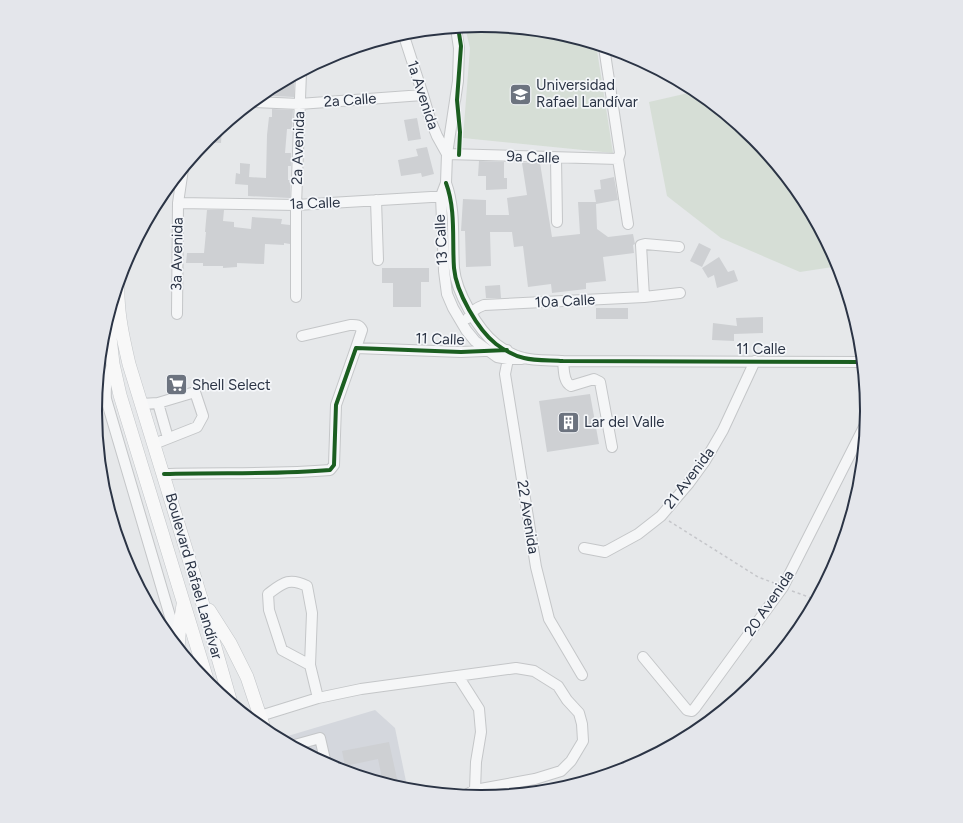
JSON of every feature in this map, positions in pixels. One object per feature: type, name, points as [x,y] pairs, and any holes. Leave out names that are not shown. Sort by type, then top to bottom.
[{"type":"main road","name":"Boulevard Rafael Landívar","points":[[119,301],[123,336],[141,404],[164,474],[228,694]]},
{"type":"main road","name":"Boulevard Rafael Landívar","points":[[110,334],[113,364],[120,395],[203,670]]},
{"type":"main road","points":[[201,598],[230,643],[247,677],[262,721]]},
{"type":"main road","points":[[178,641],[184,603]]},
{"type":"main road","points":[[210,677],[221,669],[230,668],[247,677]]},
{"type":"street","name":"13 Calle","points":[[457,33],[460,48],[456,102],[447,154],[444,271],[447,294],[453,308],[466,330],[475,341],[497,357],[507,355],[524,358]]},
{"type":"street","name":"1a Avenida","points":[[405,39],[436,136],[447,154]]},
{"type":"street","points":[[605,53],[620,153],[618,159],[628,224]]},
{"type":"street","name":"2a Avenida","points":[[296,297],[296,205],[301,78]]},
{"type":"street","name":"2a Calle","points":[[261,102],[299,104],[423,95]]},
{"type":"street","name":"9a Calle","points":[[447,154],[618,159]]},
{"type":"street","points":[[556,158],[557,222]]},
{"type":"street","name":"3a Avenida","points":[[177,314],[178,203],[182,178]]},
{"type":"street","name":"13 Calle","points":[[446,196],[454,270],[458,284],[471,312],[488,336],[507,355]]},
{"type":"street","name":"1a Calle","points":[[178,203],[296,205],[446,196]]},
{"type":"street","points":[[376,200],[378,260]]},
{"type":"street","points":[[644,297],[641,245],[645,244],[679,247]]},
{"type":"street","name":"10a Calle","points":[[471,312],[484,305],[644,297],[680,293]]},
{"type":"street","points":[[466,330],[467,319],[471,312]]},
{"type":"street","points":[[164,474],[200,472],[308,472],[330,470],[334,465],[336,405],[362,330],[357,325],[350,325],[302,336]]},
{"type":"street","name":"11 Calle","points":[[356,348],[461,352],[489,351]]},
{"type":"street","name":"22 Avenida","points":[[507,355],[505,374],[536,567],[549,619],[582,675]]},
{"type":"street","name":"11 Calle","points":[[524,358],[564,361],[858,362]]},
{"type":"street","points":[[564,361],[566,382],[571,386],[594,379],[600,382],[612,447]]},
{"type":"street","name":"21 Avenida","points":[[584,548],[605,552],[638,534],[661,516],[706,461],[723,430],[755,361]]},
{"type":"street","points":[[113,364],[105,386],[106,399],[175,635]]},
{"type":"street","points":[[141,404],[158,403],[195,392],[204,416],[197,427],[154,444]]},
{"type":"street","points":[[158,403],[168,438]]},
{"type":"street","name":"20 Avenida","points":[[643,657],[687,710],[692,710],[695,708],[783,587],[860,435]]},
{"type":"street","points":[[310,665],[282,650],[269,610],[268,594],[283,583],[297,581],[307,586],[312,613],[310,665],[318,698]]},
{"type":"street","points":[[260,716],[318,698],[361,689],[516,668],[534,671],[558,686],[567,700],[579,713],[582,724],[583,741],[571,761],[561,771],[535,779],[475,790],[476,762],[481,732],[479,709],[458,676]]},
{"type":"street","points":[[305,747],[320,738],[324,757]]},
{"type":"path","points":[[661,516],[758,577],[812,598]]},
{"type":"shaded area","name":"Universidad Rafael Landívar","points":[[482,32],[531,35],[556,39],[597,50],[613,153],[463,138],[470,48],[466,33]]},
{"type":"shaded area","points":[[687,93],[713,110],[732,126],[767,161],[783,180],[810,222],[832,267],[800,272],[721,238],[667,196],[649,102]]},
{"type":"shaded area","points":[[375,710],[395,728],[407,784],[360,771],[336,762],[286,736]]},
{"type":"building","points":[[294,82],[294,97],[273,96],[273,95]]},
{"type":"building","points":[[272,109],[293,110],[292,129],[287,129],[285,153],[291,153],[291,166],[288,166],[290,198],[248,196],[248,185],[235,184],[236,173],[240,174],[240,163],[250,164],[249,177],[266,178],[267,135],[269,117],[272,117]]},
{"type":"building","points":[[417,118],[421,139],[408,141],[404,120]]},
{"type":"building","points":[[222,135],[221,143],[213,143]]},
{"type":"building","points":[[427,147],[434,174],[422,177],[421,173],[401,176],[398,160],[418,156],[416,149]]},
{"type":"building","points":[[479,161],[504,162],[504,178],[507,178],[507,189],[486,190],[486,176],[478,176]]},
{"type":"building","points":[[522,163],[540,163],[552,237],[580,234],[578,202],[596,202],[594,190],[601,189],[600,180],[614,177],[618,200],[596,204],[597,229],[608,237],[633,234],[635,244],[633,245],[634,253],[603,257],[606,281],[586,283],[586,289],[552,293],[551,284],[528,287],[523,246],[514,247],[512,232],[490,232],[491,266],[466,267],[465,231],[461,231],[463,199],[486,200],[486,215],[509,215],[507,198],[527,195]]},
{"type":"building","points":[[207,210],[224,210],[223,221],[234,222],[234,227],[251,229],[252,217],[282,219],[281,224],[290,225],[290,244],[265,244],[264,264],[237,263],[237,267],[223,268],[223,266],[203,266],[203,263],[186,263],[187,253],[204,253]]},
{"type":"building","points":[[699,243],[711,249],[702,267],[690,261]]},
{"type":"building","points":[[719,257],[728,272],[734,270],[738,281],[717,288],[714,275],[708,278],[702,268]]},
{"type":"building","points":[[382,268],[429,268],[429,282],[421,282],[421,307],[393,307],[393,283],[382,283]]},
{"type":"building","points":[[500,285],[501,298],[486,298],[485,286]]},
{"type":"building","points":[[596,308],[628,308],[628,319],[596,319]]},
{"type":"building","points":[[763,317],[763,333],[734,334],[734,341],[712,340],[713,323],[737,326],[736,318]]},
{"type":"building","name":"Lar del Valle","points":[[590,394],[599,444],[547,452],[539,401]]},
{"type":"building","points":[[389,742],[398,782],[382,778],[378,759],[345,765],[342,751]]},
{"type":"cycle path","points":[[459,33],[461,46],[457,100],[460,132],[459,155]]},
{"type":"cycle path","points":[[446,183],[452,214],[454,268],[459,288],[469,310],[482,330],[489,338],[506,351],[528,359],[563,361],[858,362]]},
{"type":"cycle path","points":[[164,474],[309,472],[330,470],[334,465],[336,405],[356,348],[461,352],[507,350]]},
{"type":"place","name":"Universidad Rafael Landívar","points":[[521,94]]},
{"type":"place","name":"Shell Select","points":[[176,385]]},
{"type":"place","name":"Lar del Valle","points":[[569,422]]}]
